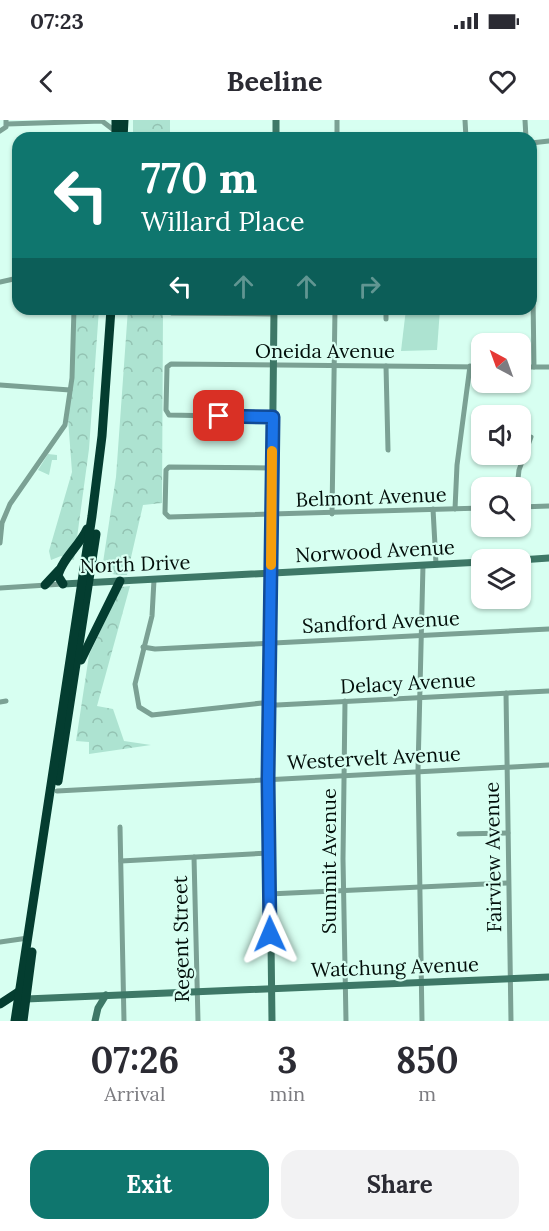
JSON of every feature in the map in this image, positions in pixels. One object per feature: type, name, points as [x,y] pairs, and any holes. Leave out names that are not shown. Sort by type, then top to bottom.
[{"type":"highway","points":[[18,1020],[26,999],[77,670],[102,436],[111,315]]},
{"type":"highway","points":[[18,1020],[28,938],[106,453],[117,315]]},
{"type":"highway","points":[[45,585],[80,543],[92,516]]},
{"type":"highway","points":[[60,568],[59,578],[63,584]]},
{"type":"highway","points":[[77,670],[120,581]]},
{"type":"highway","points":[[0,1005],[20,991]]},
{"type":"highway","points":[[0,1005],[9,1009],[18,1020]]},
{"type":"street","points":[[0,131],[7,122],[102,121],[114,132]]},
{"type":"street","points":[[0,543],[5,515],[62,433],[70,390],[74,315]]},
{"type":"street","points":[[272,1021],[268,779],[274,315]]},
{"type":"street","points":[[333,514],[335,315]]},
{"type":"street","points":[[533,315],[534,367],[549,367]]},
{"type":"street","name":"Oneida Avenue","points":[[273,417],[169,415],[166,410],[169,365],[470,366]]},
{"type":"street","points":[[386,366],[388,450]]},
{"type":"street","points":[[455,509],[457,465],[470,366]]},
{"type":"street","points":[[0,385],[70,390]]},
{"type":"street","name":"Belmont Avenue","points":[[272,468],[166,468],[164,510],[169,517],[471,508]]},
{"type":"street","points":[[531,507],[549,506]]},
{"type":"street","points":[[432,509],[436,564]]},
{"type":"street","points":[[531,559],[549,558]]},
{"type":"street","name":"Norwood Avenue","points":[[271,574],[471,562]]},
{"type":"street","points":[[422,1021],[418,697],[423,565]]},
{"type":"street","name":"North Drive","points":[[0,588],[271,574]]},
{"type":"street","points":[[143,647],[154,607],[154,580]]},
{"type":"street","name":"Sandford Avenue","points":[[143,647],[155,649],[549,628]]},
{"type":"street","name":"Delacy Avenue","points":[[143,647],[136,673],[135,691],[139,707],[145,712],[167,714],[220,706],[549,691]]},
{"type":"street","name":"Fairview Avenue","points":[[506,693],[507,883],[511,1021]]},
{"type":"street","name":"Summit Avenue","points":[[345,701],[343,891],[346,1021]]},
{"type":"street","name":"Westervelt Avenue","points":[[57,791],[418,770],[549,765]]},
{"type":"street","points":[[120,827],[124,1021]]},
{"type":"street","points":[[459,834],[508,833]]},
{"type":"street","points":[[121,861],[268,853]]},
{"type":"street","name":"Regent Street","points":[[194,857],[198,1021]]},
{"type":"street","points":[[269,894],[507,883]]},
{"type":"street","points":[[0,942],[28,938]]},
{"type":"street","name":"Watchung Avenue","points":[[26,999],[549,977]]},
{"type":"street","points":[[96,1018],[106,995]]},
{"type":"street","points":[[84,996],[96,1018]]},
{"type":"green space","points":[[133,120],[170,120],[170,132],[133,132]]},
{"type":"green space","points":[[76,315],[99,315],[89,449],[74,560],[61,556],[51,560],[49,551],[72,472],[68,419]]},
{"type":"green space","points":[[128,315],[163,315],[162,503],[143,505],[127,575],[111,574],[102,569],[116,477]]},
{"type":"green space","points":[[405,315],[440,315],[437,350],[401,351]]},
{"type":"green space","points":[[48,454],[57,455],[57,460],[52,460],[49,475],[38,470]]},
{"type":"green space","points":[[130,586],[97,706],[113,709],[124,741],[151,745],[89,754],[89,742],[76,741],[89,655],[121,587]]},
{"type":"slow traffic","points":[[271,565],[272,451]]},
{"type":"route","points":[[219,416],[273,417],[268,779],[270,934]]}]
